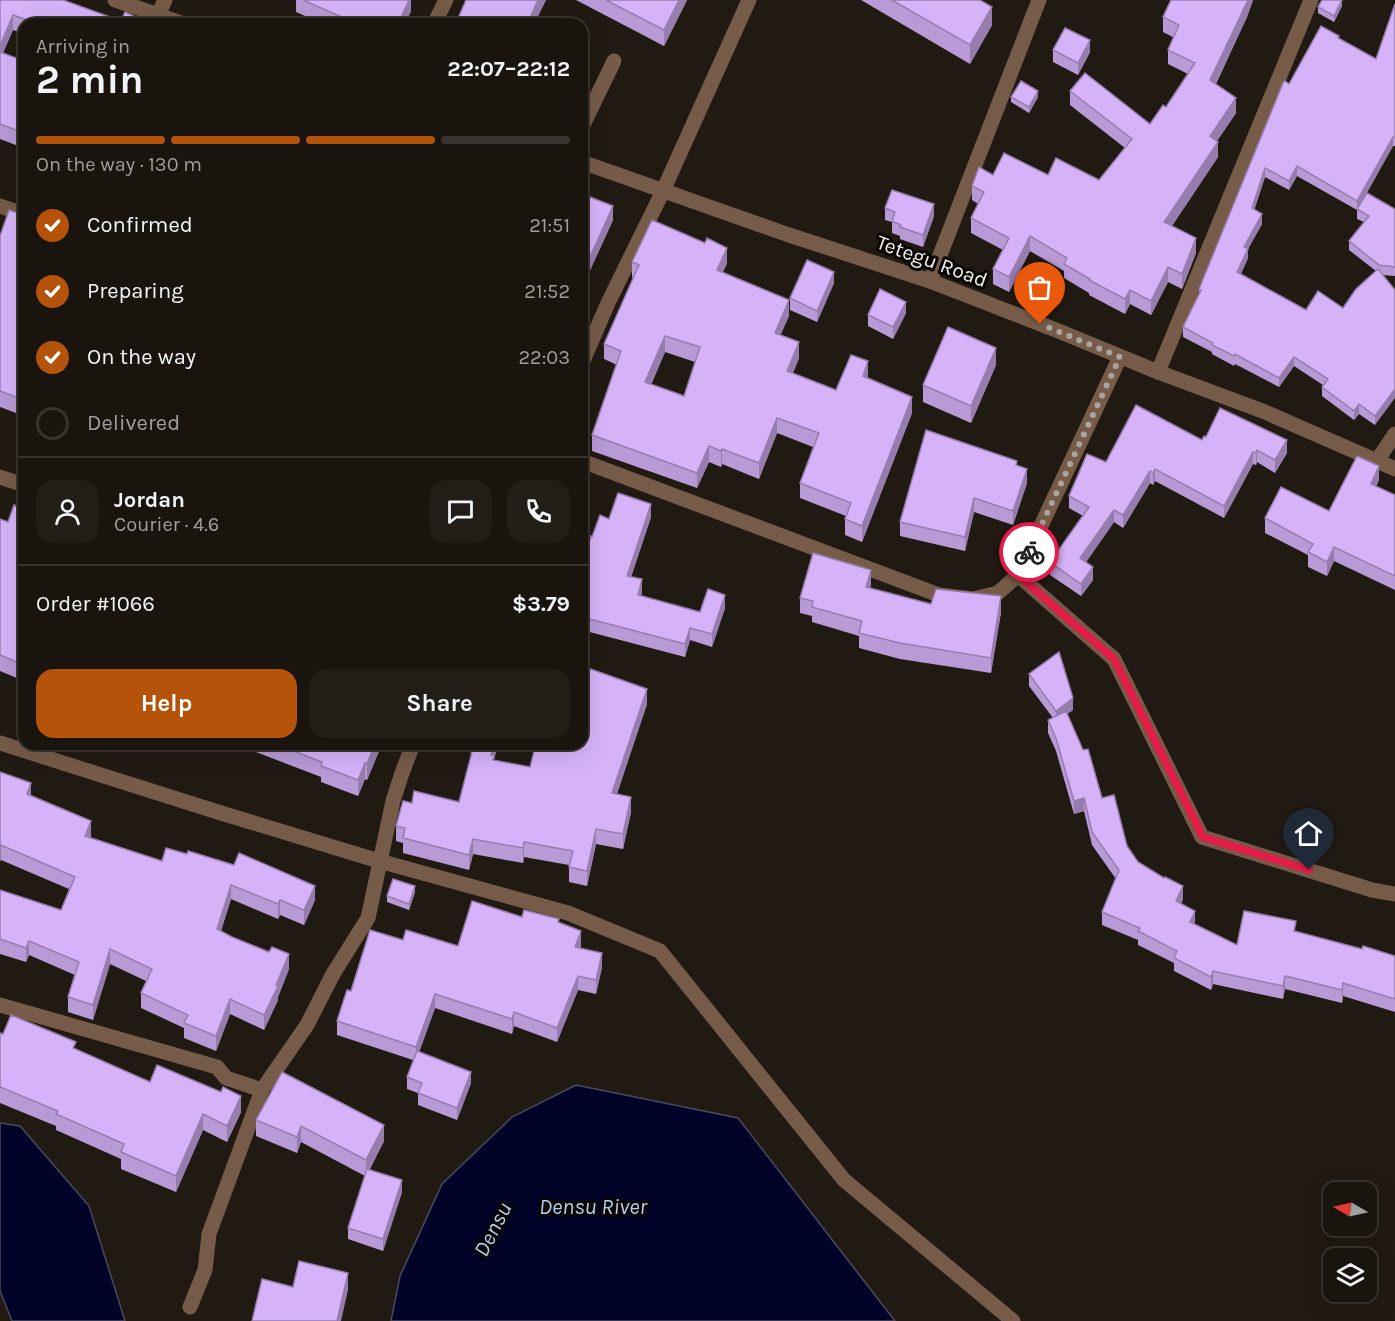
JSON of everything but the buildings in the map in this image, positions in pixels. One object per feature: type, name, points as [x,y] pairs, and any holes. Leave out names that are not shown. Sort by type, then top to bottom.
[{"type":"street","points":[[115,0],[167,18]]},
{"type":"street","points":[[158,15],[165,0]]},
{"type":"street","points":[[437,18],[446,0]]},
{"type":"street","points":[[588,349],[663,191],[749,0]]},
{"type":"street","points":[[930,281],[1039,0]]},
{"type":"street","points":[[1158,372],[1311,0]]},
{"type":"street","points":[[588,115],[614,61]]},
{"type":"street","name":"Tetegu Road","points":[[588,164],[930,281],[1265,412],[1395,470]]},
{"type":"street","points":[[0,206],[18,212]]},
{"type":"street","points":[[588,463],[939,595],[974,599],[998,593],[1018,575],[1120,357]]},
{"type":"street","points":[[1376,462],[1395,434]]},
{"type":"street","points":[[0,477],[18,483]]},
{"type":"street","points":[[1018,575],[1114,659],[1203,837],[1372,890],[1395,894]]},
{"type":"street","points":[[0,743],[18,749]]},
{"type":"street","points":[[22,750],[379,861],[568,913],[660,951],[844,1180],[1013,1321]]},
{"type":"street","points":[[190,1306],[205,1270],[209,1234],[262,1090],[307,1025],[333,974],[368,918],[393,801],[411,750]]},
{"type":"street","points":[[0,1005],[217,1067],[226,1078],[262,1090]]},
{"type":"water","name":"Densu River","points":[[576,1085],[738,1118],[895,1321],[391,1321],[400,1276],[442,1184],[512,1117]]},
{"type":"water","points":[[0,1123],[20,1126],[89,1206],[125,1321],[12,1321],[0,1291]]},
{"type":"way so far","points":[[1029,552],[1120,357],[1040,324]]},
{"type":"route","points":[[1029,552],[1018,575],[1114,659],[1203,837],[1309,870]]},
{"type":"water label","name":"Densu","points":[[492,1229]]}]
